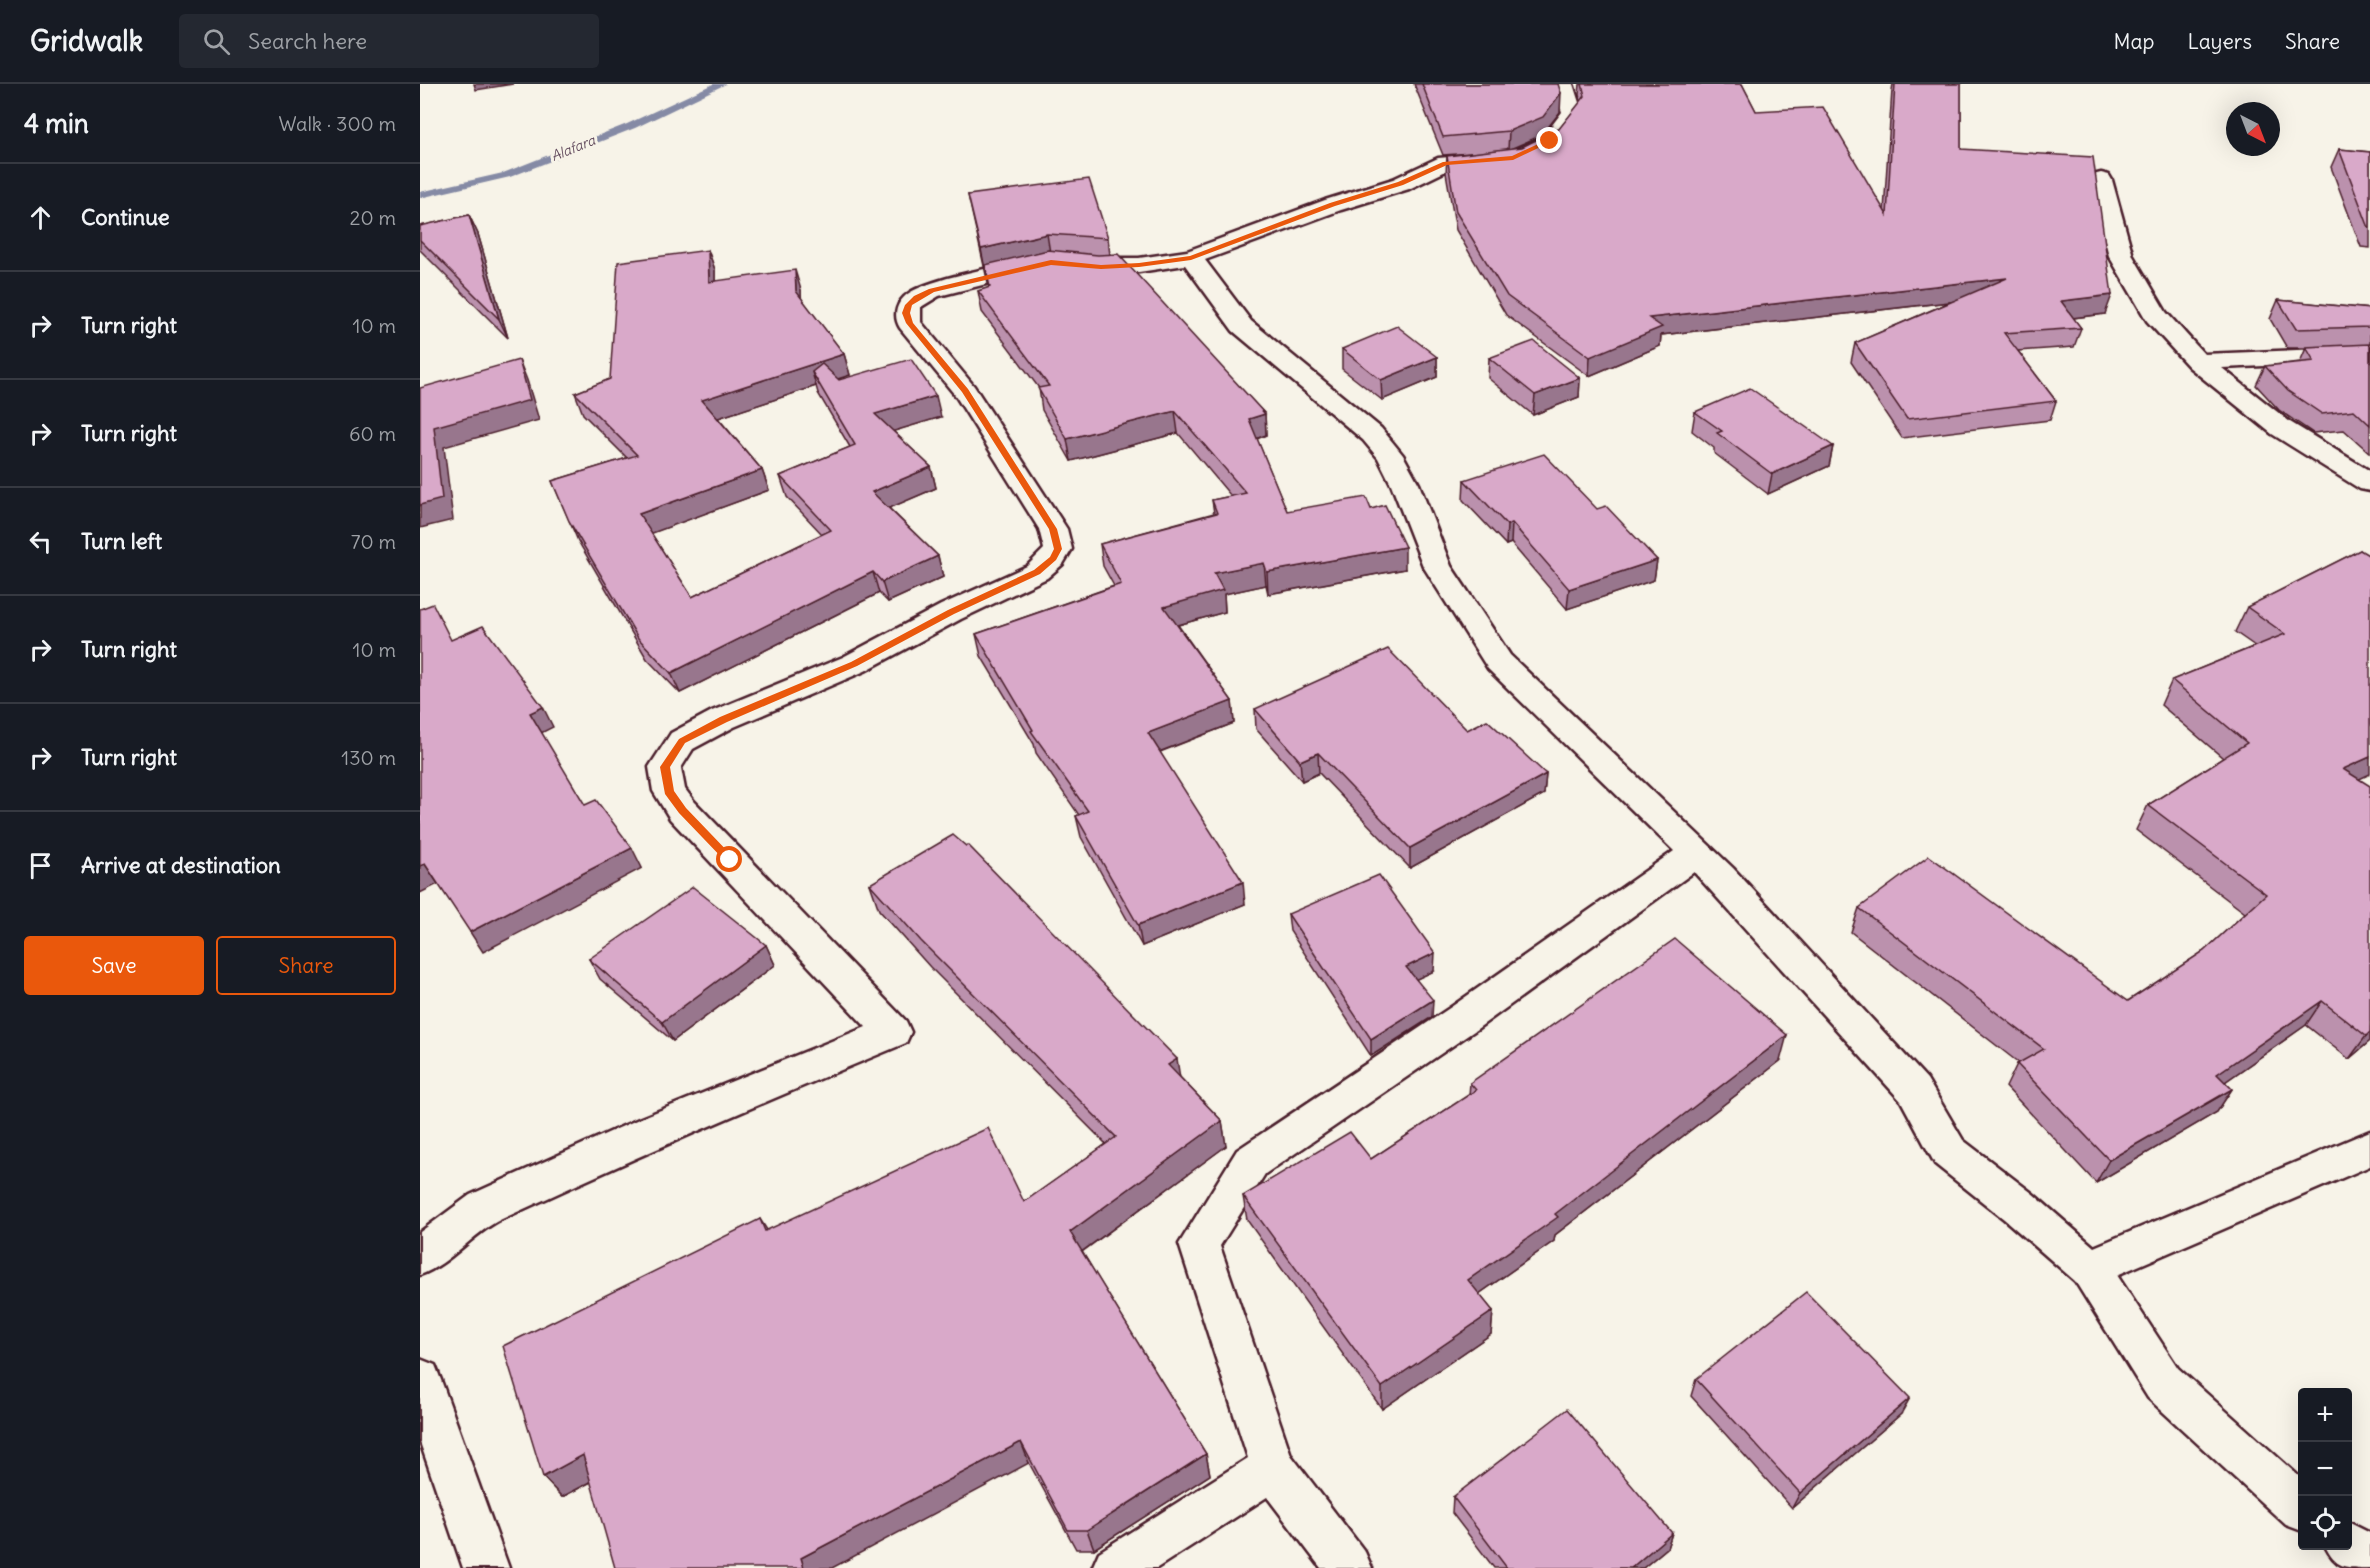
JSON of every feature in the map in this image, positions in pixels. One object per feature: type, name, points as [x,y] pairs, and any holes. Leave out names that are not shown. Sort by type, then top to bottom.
[{"type":"street","points":[[420,1256],[484,1208],[655,1130],[893,1032],[682,810],[669,791],[665,767],[682,741],[723,719],[854,664],[951,612],[1037,572],[1053,558],[1058,549],[1053,529],[965,391],[909,323],[906,313],[909,305],[917,297],[931,291],[1055,263],[1101,267],[1191,258],[1333,205],[1401,184],[1446,163],[1513,158],[1550,141],[1572,112],[1563,84]]},
{"type":"street","points":[[2101,180],[2121,256],[2156,316],[2198,362],[2281,428],[2370,483]]},
{"type":"street","points":[[1191,258],[1215,285],[1226,307],[1242,326],[1372,434],[1390,455],[1405,484],[1437,566],[1499,662],[1696,853],[1914,1090],[1949,1152],[2018,1206],[2089,1268],[2163,1383],[2298,1505]]},
{"type":"street","points":[[2198,362],[2370,354]]},
{"type":"street","points":[[1349,1568],[1273,1468],[1199,1244],[1251,1161],[1464,1018],[1696,853]]},
{"type":"street","points":[[2089,1268],[2370,1148]]},
{"type":"street","points":[[420,1380],[486,1568]]},
{"type":"street","points":[[1115,1568],[1273,1468]]},
{"type":"street","points":[[2352,1548],[2370,1559]]},
{"type":"building","points":[[1422,84],[1558,84],[1561,93],[1543,117],[1509,131],[1443,137]]},
{"type":"building","points":[[1582,84],[1742,84],[1756,111],[1823,107],[1887,215],[1895,84],[1961,84],[1961,149],[2093,157],[2112,295],[2061,301],[2081,328],[2004,333],[2056,401],[1907,419],[1855,343],[2007,278],[1649,318],[1662,327],[1590,357],[1507,296],[1456,212],[1447,156],[1522,147],[1559,129],[1585,96]]},
{"type":"building","points":[[2339,149],[2370,152],[2370,228],[2369,228]]},
{"type":"building","points":[[1089,179],[1108,238],[1047,234],[981,249],[968,195]]},
{"type":"building","points":[[469,215],[499,319],[420,240],[420,226]]},
{"type":"building","points":[[708,250],[709,282],[795,270],[796,291],[844,354],[702,400],[762,470],[639,514],[692,597],[831,530],[780,476],[855,445],[812,372],[822,364],[839,380],[911,359],[936,396],[875,414],[931,467],[872,492],[938,556],[882,582],[873,572],[671,673],[638,638],[569,521],[552,481],[637,455],[575,393],[610,379],[618,262]]},
{"type":"building","points":[[1048,250],[1098,255],[1118,254],[1265,414],[1249,419],[1287,511],[1366,497],[1371,509],[1385,505],[1405,547],[1267,572],[1264,563],[1214,573],[1223,590],[1164,607],[1232,701],[1148,733],[1243,882],[1138,925],[1076,816],[1088,811],[1031,731],[1033,730],[976,634],[1121,584],[1100,544],[1217,513],[1212,500],[1246,493],[1175,411],[1067,439],[1038,388],[1049,386],[978,291],[990,287],[985,265]]},
{"type":"building","points":[[2278,300],[2370,309],[2370,327],[2296,329]]},
{"type":"building","points":[[1397,326],[1437,357],[1381,380],[1342,349]]},
{"type":"building","points":[[1534,341],[1580,378],[1535,395],[1489,358]]},
{"type":"building","points":[[2370,344],[2370,425],[2354,410],[2322,414],[2288,391],[2265,366],[2314,361],[2306,347]]},
{"type":"building","points":[[519,360],[530,400],[434,427],[442,499],[420,505],[420,388]]},
{"type":"building","points":[[1750,388],[1833,446],[1772,474],[1717,433],[1722,431],[1695,412]]},
{"type":"building","points":[[1544,454],[1597,509],[1606,506],[1657,560],[1569,589],[1512,523],[1507,525],[1464,480]]},
{"type":"building","points":[[2360,550],[2370,556],[2370,757],[2343,769],[2370,786],[2370,1032],[2366,1036],[2322,1001],[2217,1074],[2232,1089],[2109,1160],[2017,1064],[2044,1049],[1859,908],[1929,856],[2128,1001],[2204,951],[2266,894],[2148,805],[2247,743],[2172,680],[2285,634],[2247,607]]},
{"type":"building","points":[[433,604],[451,640],[483,626],[543,707],[530,713],[585,805],[596,800],[632,848],[470,932],[425,864],[420,866],[420,609]]},
{"type":"building","points":[[1388,649],[1467,730],[1487,720],[1546,774],[1410,848],[1318,753],[1300,761],[1255,709]]},
{"type":"building","points":[[953,835],[966,846],[968,845],[1177,1059],[1168,1065],[1222,1121],[1070,1232],[1206,1454],[1087,1530],[1068,1530],[1021,1442],[801,1558],[804,1568],[615,1568],[583,1455],[543,1477],[503,1346],[760,1219],[765,1231],[988,1128],[1024,1202],[1116,1137],[921,941],[870,884]]},
{"type":"building","points":[[1379,875],[1435,953],[1406,967],[1433,1000],[1371,1039],[1288,914]]},
{"type":"building","points":[[693,887],[766,945],[662,1022],[589,959]]},
{"type":"building","points":[[1675,939],[1787,1035],[1555,1214],[1558,1217],[1468,1280],[1493,1311],[1382,1387],[1243,1196],[1350,1132],[1371,1159],[1476,1090],[1470,1083]]},
{"type":"building","points":[[1806,1292],[1910,1398],[1800,1493],[1696,1379]]},
{"type":"building","points":[[1567,1409],[1672,1533],[1631,1568],[1507,1568],[1453,1497]]},
{"type":"waterway","name":"Alafara","points":[[420,195],[506,175],[631,126],[721,84]]},
{"type":"route","points":[[730,860],[682,810],[669,791],[665,767],[682,741],[723,719],[854,664],[951,612],[1037,572],[1053,558],[1058,549],[1053,529],[965,391],[909,323],[906,313],[909,305],[917,297],[1008,270],[1051,262],[1101,267],[1191,258],[1333,205],[1401,184],[1442,164],[1513,158],[1550,141]]}]
